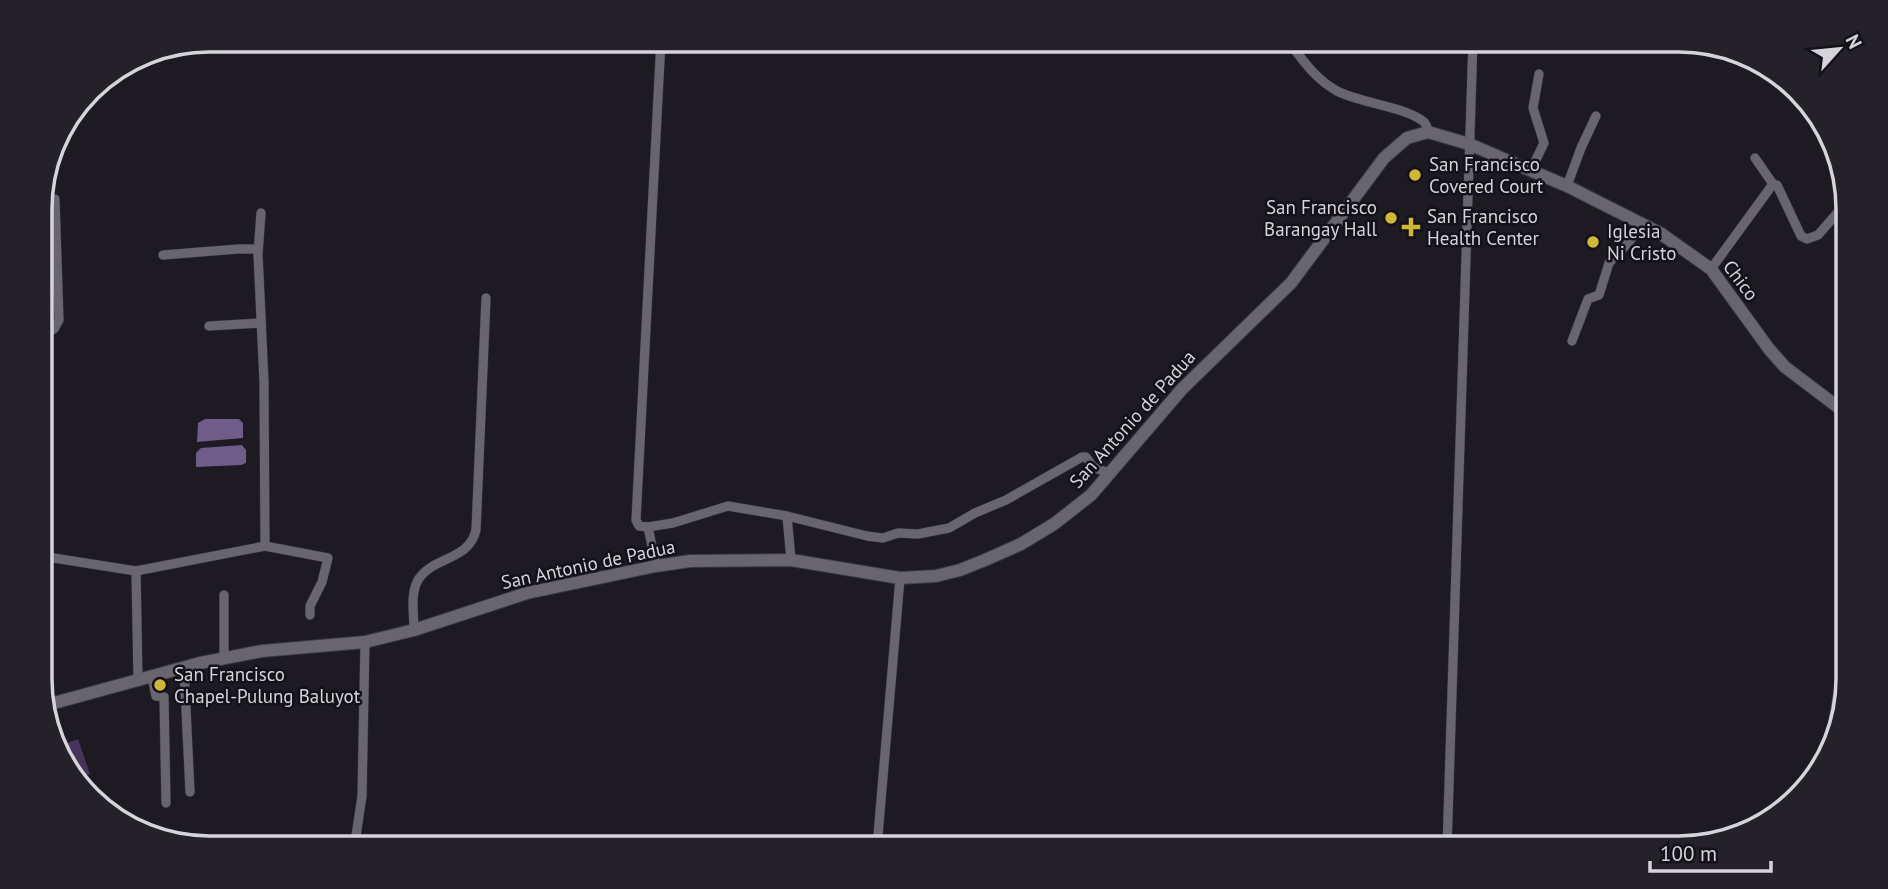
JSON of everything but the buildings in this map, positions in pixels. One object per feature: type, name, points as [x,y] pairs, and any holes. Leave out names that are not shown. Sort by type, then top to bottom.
[{"type":"street","points":[[660,53],[636,520],[639,526],[673,523],[728,506],[787,516],[883,538],[898,533],[918,534],[949,528],[1006,500],[1082,457],[1086,457],[1093,467],[1111,474]]},
{"type":"street","points":[[1297,53],[1323,82],[1337,91],[1410,115],[1424,122],[1428,132],[1469,144]]},
{"type":"street","points":[[1447,836],[1472,53]]},
{"type":"street","points":[[1531,170],[1544,143],[1533,108],[1539,74]]},
{"type":"street","points":[[1567,186],[1597,116]]},
{"type":"street","name":"San Antonio de Padua","points":[[55,703],[184,668],[262,651],[365,642],[414,630],[527,593],[690,561],[791,559],[900,578],[936,576],[960,570],[1021,544],[1054,524],[1091,495],[1182,389],[1291,283],[1384,158],[1407,138],[1428,132]]},
{"type":"street","name":"Chico","points":[[1469,144],[1567,186],[1643,223],[1711,270],[1785,367],[1836,401]]},
{"type":"street","points":[[1755,158],[1773,184],[1777,185],[1801,236],[1807,239],[1818,235],[1836,214]]},
{"type":"street","points":[[1711,270],[1773,184]]},
{"type":"street","points":[[53,330],[59,320],[55,199]]},
{"type":"street","points":[[261,213],[258,250],[264,382],[265,546]]},
{"type":"street","points":[[1572,341],[1587,299],[1599,295],[1609,263],[1643,223]]},
{"type":"street","points":[[163,255],[258,250]]},
{"type":"street","points":[[414,630],[414,597],[419,578],[437,564],[464,550],[471,544],[476,530],[486,298]]},
{"type":"street","points":[[209,326],[261,323]]},
{"type":"street","points":[[787,516],[791,559]]},
{"type":"street","points":[[648,527],[656,566]]},
{"type":"street","points":[[52,558],[136,571],[265,546],[328,558],[322,582],[310,606],[310,615]]},
{"type":"street","points":[[136,571],[138,680]]},
{"type":"street","points":[[878,836],[900,578]]},
{"type":"street","points":[[224,595],[224,659]]},
{"type":"street","points":[[356,836],[362,796],[365,642]]},
{"type":"street","points":[[184,668],[190,792]]},
{"type":"street","points":[[152,677],[156,696],[164,697],[166,803]]},
{"type":"shaded area","points":[[205,419],[239,419],[243,423],[243,438],[197,442],[198,423]]},
{"type":"shaded area","points":[[242,445],[246,450],[246,463],[196,467],[196,453],[201,448]]},
{"type":"shaded area","points":[[78,739],[90,774],[85,775],[66,744]]},
{"type":"place","name":"San Francisco Covered Court","points":[[1415,175]]},
{"type":"place","name":"San Francisco Barangay Hall","points":[[1391,218]]},
{"type":"place","name":"San Francisco Health Center","points":[[1411,227]]},
{"type":"place","name":"Iglesia Ni Cristo","points":[[1593,242]]},
{"type":"place","name":"San Francisco Chapel-Pulung Baluyot","points":[[160,685]]}]
